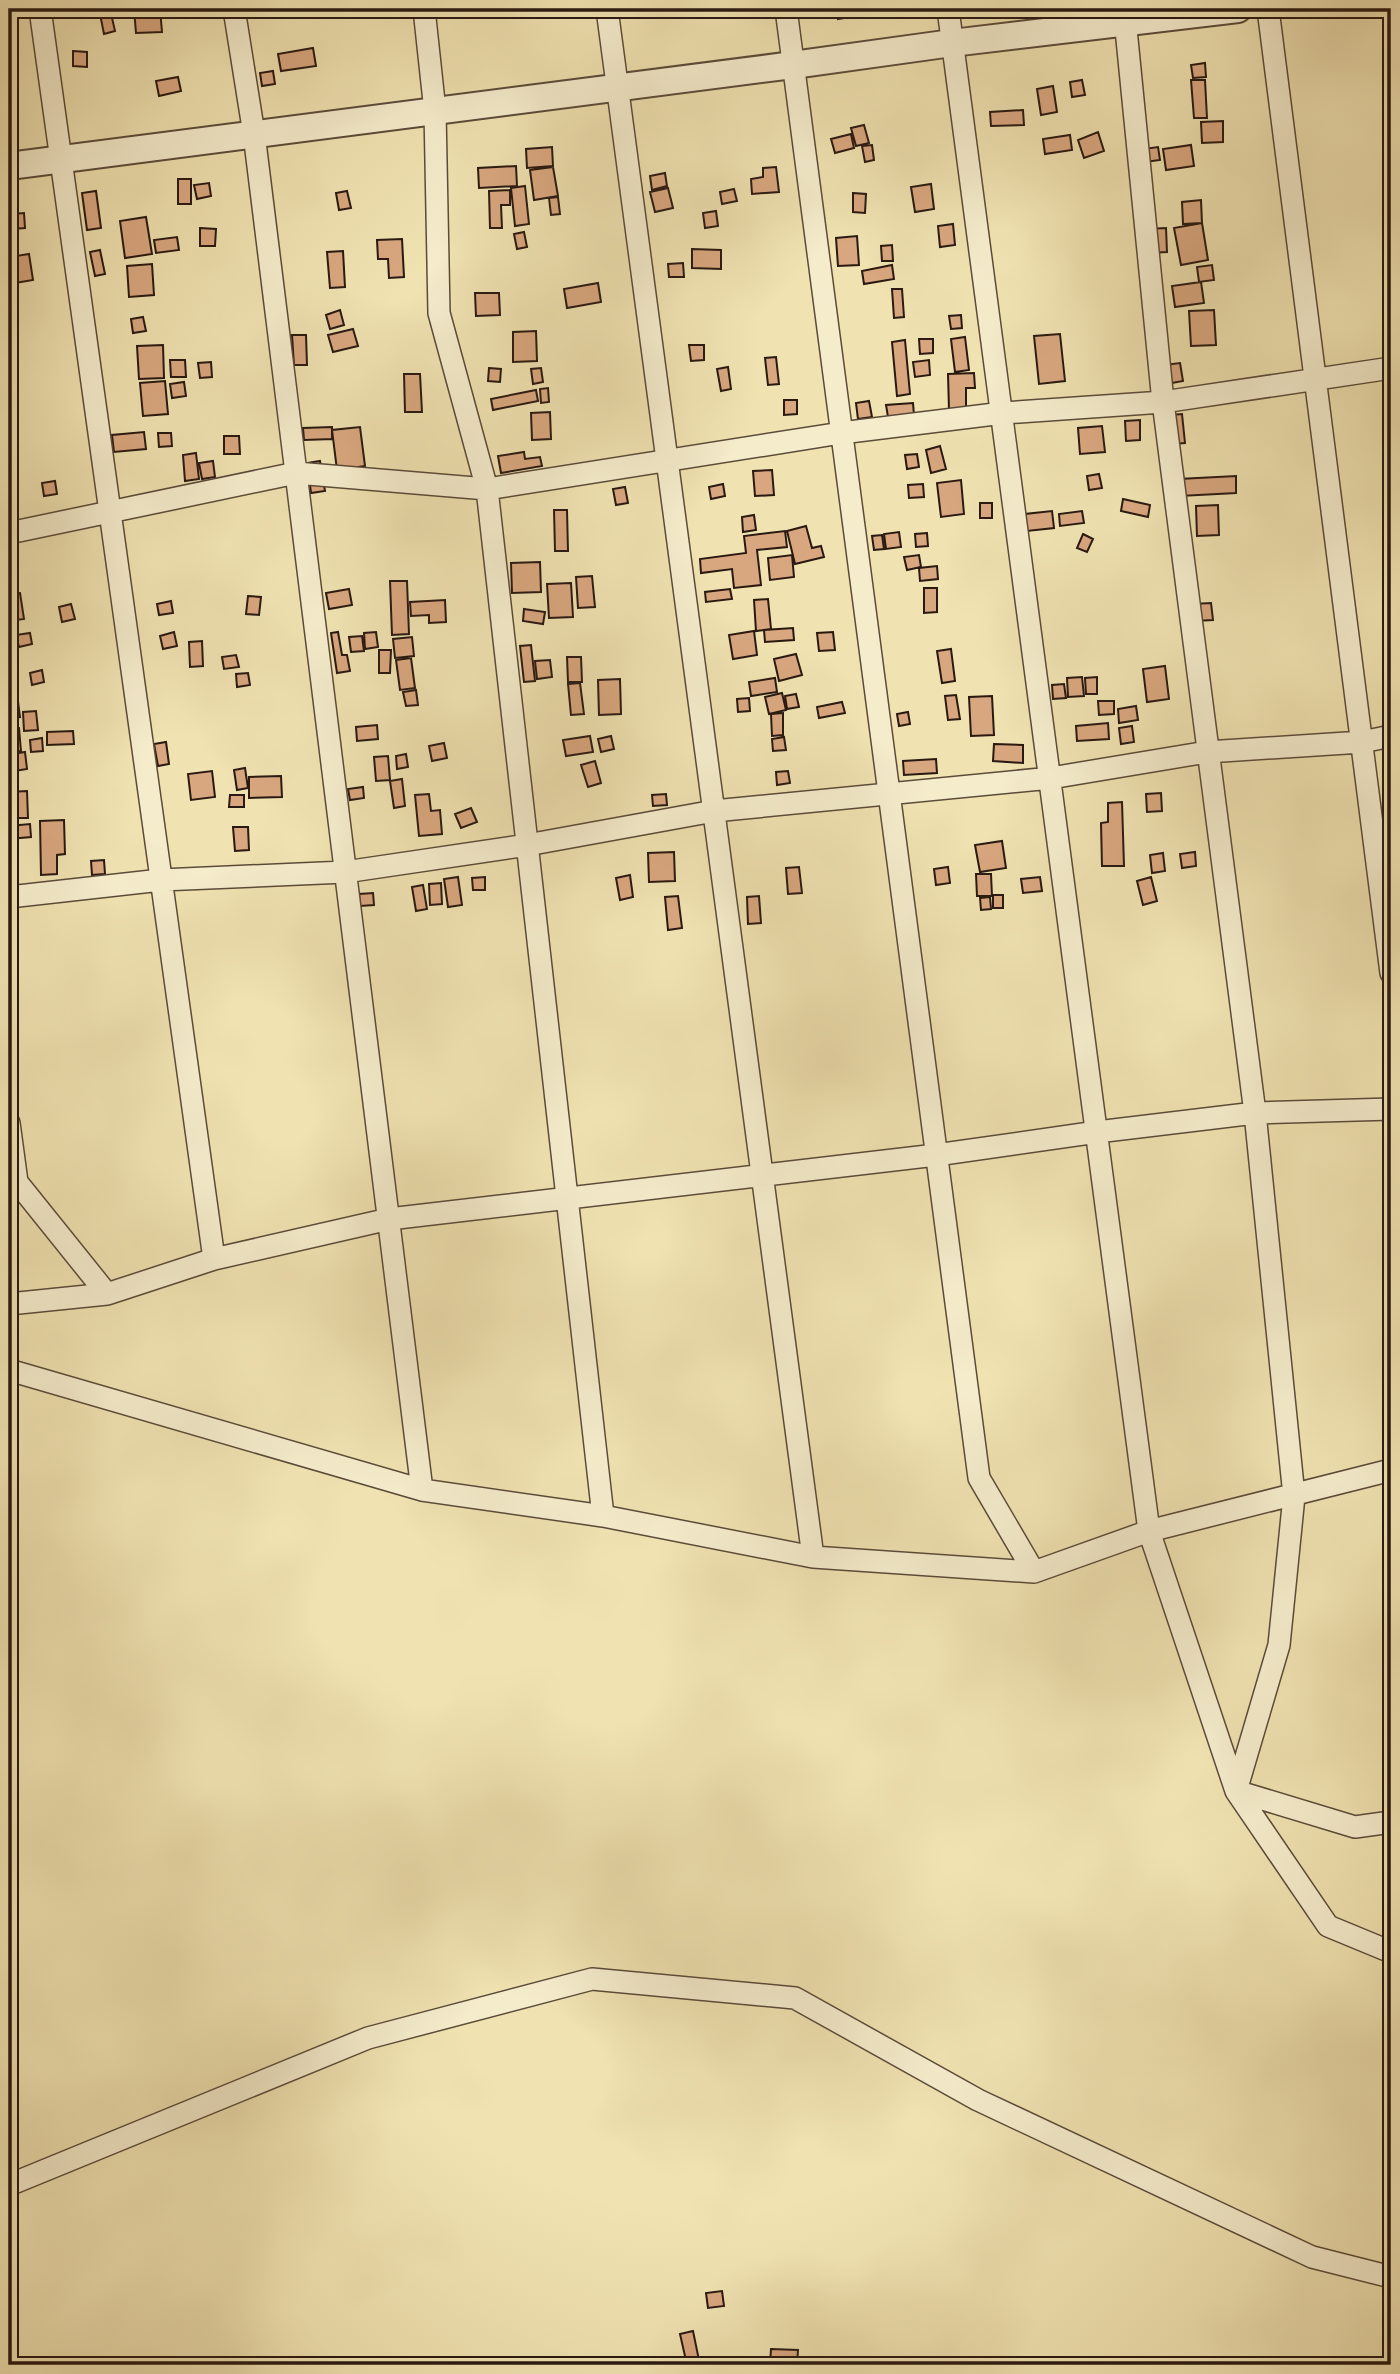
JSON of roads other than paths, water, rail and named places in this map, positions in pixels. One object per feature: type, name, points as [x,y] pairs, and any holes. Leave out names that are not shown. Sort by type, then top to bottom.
[{"type":"street","points":[[40,9],[214,1259]]},
{"type":"street","points":[[234,9],[254,134],[422,1490]]},
{"type":"street","points":[[424,9],[435,111],[439,313],[487,489],[603,1516]]},
{"type":"street","points":[[607,9],[813,1557]]},
{"type":"street","points":[[786,9],[979,1478],[1034,1572]]},
{"type":"street","points":[[948,9],[1149,1531],[1236,1791],[1328,1926],[1391,1952]]},
{"type":"street","points":[[9,166],[793,65],[1125,16],[1238,9]]},
{"type":"street","points":[[1268,9],[1391,973]]},
{"type":"street","points":[[1125,16],[1163,402],[1255,1113],[1294,1496],[1279,1645],[1236,1791]]},
{"type":"street","points":[[9,533],[296,474],[487,489],[841,433],[1003,413],[1163,402],[1391,368]]},
{"type":"street","points":[[9,897],[161,880],[345,872],[527,845],[714,811],[1051,778],[1207,752],[1362,742],[1391,736]]},
{"type":"street","points":[[9,1304],[107,1294],[214,1259],[389,1219],[936,1156],[1097,1132],[1255,1113],[1391,1109]]},
{"type":"street","points":[[9,1123],[13,1181],[107,1294]]},
{"type":"street","points":[[9,1370],[422,1490],[603,1516],[813,1557],[1034,1572],[1149,1531],[1391,1470]]},
{"type":"street","points":[[1236,1791],[1354,1827],[1391,1822]]},
{"type":"street","points":[[9,2185],[368,2038],[592,1979],[795,1998],[978,2099],[1312,2257],[1391,2277]]}]
